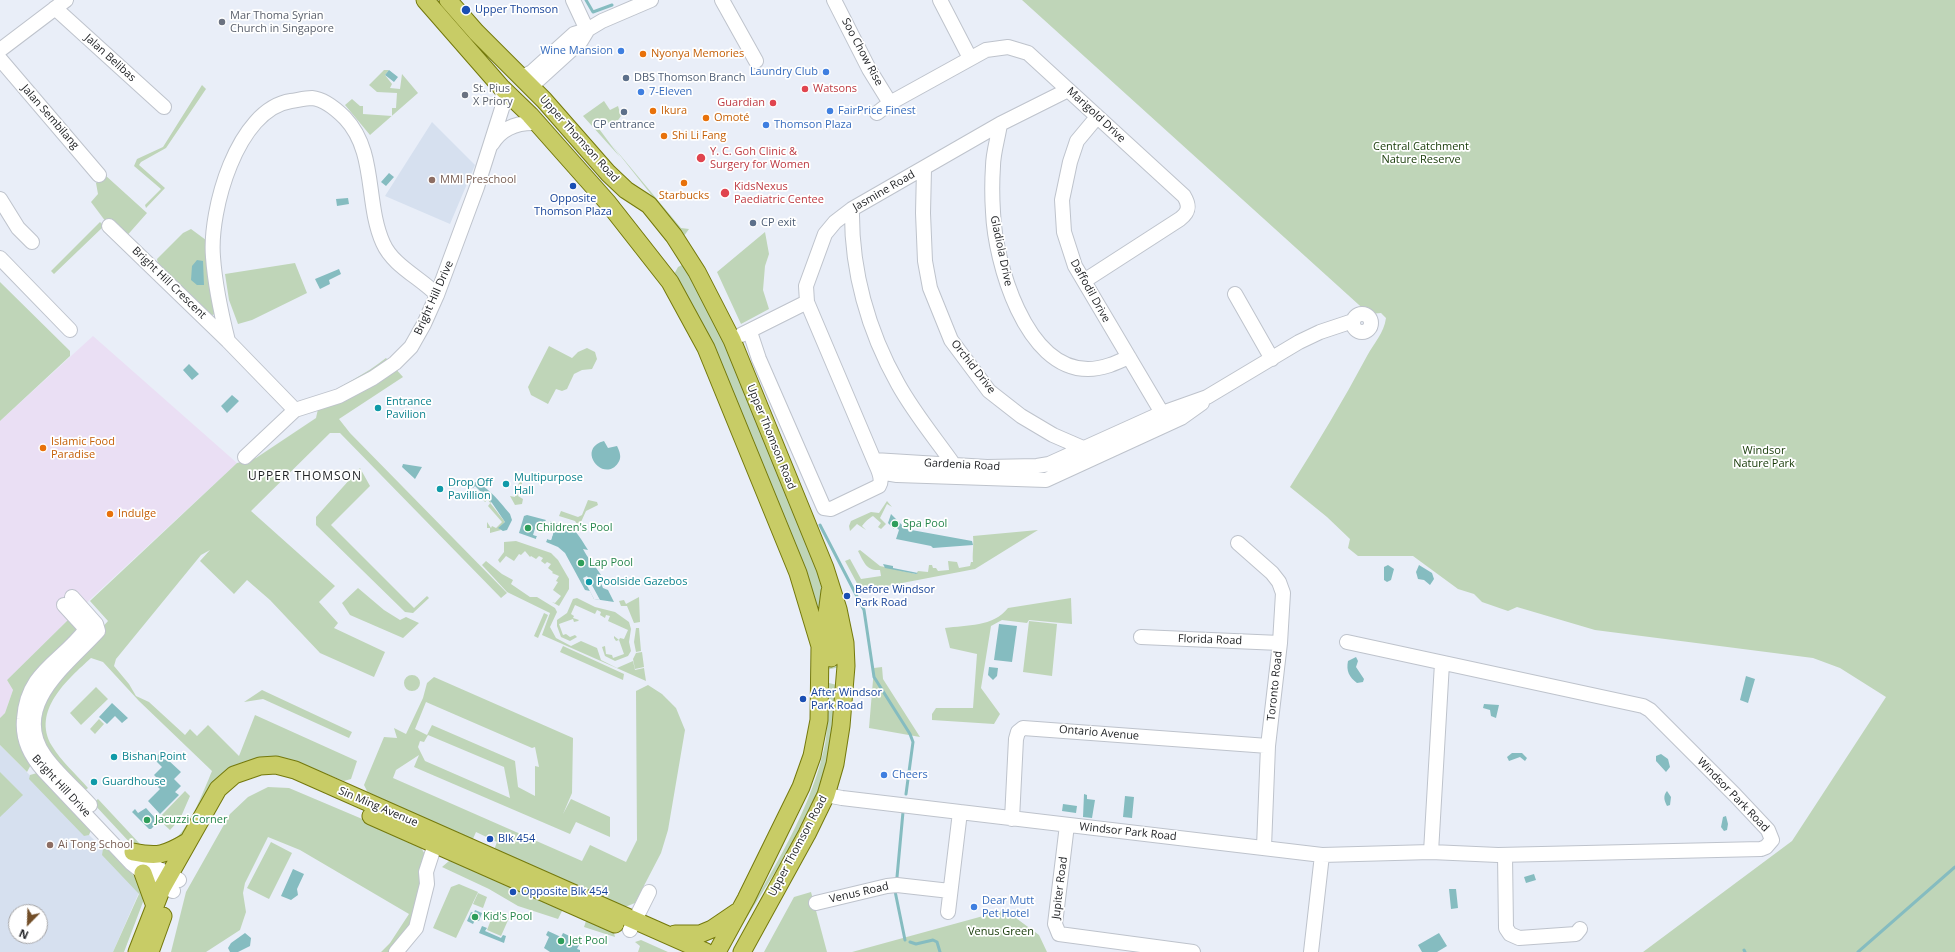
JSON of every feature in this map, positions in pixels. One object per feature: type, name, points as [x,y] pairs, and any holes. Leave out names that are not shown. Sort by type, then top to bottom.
[{"type":"main road","name":"Upper Thomson Road","points":[[425,0],[501,87],[537,123],[608,203],[670,282],[688,313],[709,355],[798,572],[820,646],[819,720],[812,756],[801,788],[740,910],[717,952]]},
{"type":"main road","name":"Upper Thomson Road","points":[[448,0],[527,83],[608,173],[626,190],[649,205],[669,228],[689,260],[732,340],[825,568],[838,609],[845,643],[845,687],[835,764],[826,795],[807,834],[742,952]]},
{"type":"main road","points":[[445,24],[445,18],[452,12],[460,13]]},
{"type":"main road","points":[[670,282],[669,271],[675,257],[682,256],[689,260]]},
{"type":"main road","points":[[820,678],[830,668],[832,663],[827,614],[831,589]]},
{"type":"main road","points":[[820,678],[834,680],[845,687]]},
{"type":"main road","name":"Sin Ming Avenue","points":[[150,952],[171,883],[188,841],[209,803],[224,782],[234,775],[248,769],[276,765],[295,770],[441,841]]},
{"type":"main road","name":"Sin Ming Avenue","points":[[137,952],[155,906],[196,846],[226,795],[242,782],[262,777],[276,777],[292,781],[441,841],[632,925],[680,952]]},
{"type":"main road","points":[[133,852],[159,855],[169,853],[188,841]]},
{"type":"main road","points":[[143,873],[155,906]]},
{"type":"main road","points":[[668,934],[700,934],[712,929],[740,910]]},
{"type":"main road","name":"Sin Ming Avenue","points":[[632,925],[668,934],[706,952]]},
{"type":"main road","points":[[752,933],[752,952]]},
{"type":"street","points":[[573,0],[587,30]]},
{"type":"street","points":[[527,83],[532,72],[574,34],[587,30],[651,0]]},
{"type":"street","points":[[722,0],[756,60]]},
{"type":"street","name":"Soo Chow Rise","points":[[834,0],[890,103]]},
{"type":"street","points":[[940,0],[970,58]]},
{"type":"street","points":[[0,52],[61,4]]},
{"type":"street","name":"Jalan Belibas","points":[[61,4],[164,107]]},
{"type":"street","name":"Marigold Drive","points":[[877,113],[890,103],[986,50],[996,47],[1018,49],[1028,53],[1184,196],[1188,203],[1188,210],[1180,219],[1084,281]]},
{"type":"street","name":"Jalan Sembilang","points":[[0,52],[99,175]]},
{"type":"street","name":"Bright Hill Drive","points":[[245,457],[295,410],[339,396],[373,378],[395,362],[410,347],[424,324],[449,267],[504,102],[501,87]]},
{"type":"street","name":"Jasmine Road","points":[[807,302],[806,286],[825,234],[835,222],[852,209],[1000,124],[1068,90]]},
{"type":"street","name":"Bright Hill Crescent","points":[[228,341],[219,304],[213,256],[216,217],[228,168],[242,139],[261,116],[286,102],[313,98],[332,107],[346,119],[355,131],[364,151],[378,228],[384,244],[400,264],[426,284],[437,295]]},
{"type":"street","name":"Daffodil Drive","points":[[1098,117],[1077,141],[1065,181],[1062,200],[1064,232],[1068,249],[1075,266],[1148,386],[1162,413]]},
{"type":"street","name":"Bright Hill Drive","points":[[490,147],[496,136],[516,124],[537,123]]},
{"type":"street","name":"Gladiola Drive","points":[[1000,124],[992,166],[992,213],[1005,280],[1018,311],[1048,354],[1063,363],[1088,369],[1109,366],[1129,357]]},
{"type":"street","name":"Orchid Drive","points":[[924,169],[923,213],[925,261],[930,288],[951,340],[989,391],[1021,416],[1053,436],[1083,448]]},
{"type":"street","points":[[0,199],[18,228],[32,242]]},
{"type":"street","points":[[852,209],[854,258],[864,303],[872,328],[898,384],[917,415],[954,465]]},
{"type":"street","name":"Bright Hill Crescent","points":[[109,226],[228,341],[295,410]]},
{"type":"street","points":[[0,258],[70,330]]},
{"type":"street","points":[[1235,294],[1272,359]]},
{"type":"street","points":[[732,340],[807,302],[877,466],[881,482],[879,486],[831,509],[824,508],[759,359],[750,332]]},
{"type":"street","name":"Gardenia Road","points":[[877,466],[897,475],[1046,480],[1182,418],[1207,397],[1299,342],[1320,332],[1352,321]]},
{"type":"street","name":"Gardenia Road","points":[[877,466],[954,465],[987,467],[1037,466],[1049,464],[1162,413],[1207,397]]},
{"type":"street","name":"Toronto Road","points":[[1238,543],[1279,582],[1283,593],[1280,643],[1268,746],[1264,847]]},
{"type":"street","name":"Bright Hill Drive","points":[[68,601],[96,624],[98,631],[54,676],[28,696],[23,723],[25,739],[34,759],[131,863],[143,873],[171,883]]},
{"type":"street","name":"Florida Road","points":[[1141,637],[1280,643]]},
{"type":"street","name":"Windsor Park Road","points":[[826,795],[1012,819],[1264,847],[1322,855],[1431,852],[1504,855],[1761,849],[1766,847],[1772,840],[1768,830],[1735,795],[1650,710],[1643,706],[1347,642]]},
{"type":"street","points":[[1431,852],[1442,663]]},
{"type":"street","name":"Bright Hill Drive","points":[[37,690],[35,714],[36,736],[44,756],[133,852],[171,883]]},
{"type":"street","name":"Ontario Avenue","points":[[1012,819],[1016,739],[1018,732],[1023,728],[1268,746]]},
{"type":"street","points":[[948,912],[960,812]]},
{"type":"street","name":"Jupiter Road","points":[[1067,825],[1055,924],[1059,934],[1193,952]]},
{"type":"street","points":[[396,952],[416,928],[427,884],[426,872],[441,841]]},
{"type":"street","points":[[1311,952],[1322,855]]},
{"type":"street","points":[[1504,855],[1506,928],[1510,934],[1519,938],[1576,934],[1580,929]]},
{"type":"street","name":"Venus Road","points":[[816,903],[887,886],[898,885],[950,891]]},
{"type":"street","points":[[632,925],[649,892]]},
{"type":"shaded area","name":"MMI Preschool","points":[[432,122],[475,165],[450,224],[385,196]]},
{"type":"shaded area","points":[[93,336],[237,463],[69,619],[7,680],[13,690],[5,713],[0,718],[0,421]]},
{"type":"shaded area","name":"Ai Tong School","points":[[0,745],[103,849],[140,890],[113,952],[0,952]]},
{"type":"green space","points":[[1022,0],[1955,0],[1955,952],[1643,952],[1792,841],[1886,697],[1840,668],[1813,658],[1595,630],[1517,607],[1508,611],[1482,602],[1474,594],[1458,589],[1413,556],[1358,556],[1348,548],[1350,539],[1327,517],[1290,487],[1330,422],[1378,338],[1386,318],[1381,313],[1369,314]]},
{"type":"green space","points":[[384,70],[389,70],[385,75],[392,84],[390,88],[400,89],[402,74],[418,93],[392,116],[392,108],[396,108],[397,93],[377,92],[369,85]]},
{"type":"green space","points":[[202,85],[206,89],[166,148],[141,162],[139,165],[165,188],[146,208],[145,205],[161,189],[134,166],[137,159],[163,147]]},
{"type":"green space","points":[[352,99],[360,106],[363,106],[363,114],[392,116],[370,135],[345,105]]},
{"type":"green space","points":[[604,101],[610,110],[618,106],[621,116],[616,123],[594,122],[620,157],[583,116]]},
{"type":"green space","points":[[611,144],[681,228],[689,229],[684,236]]},
{"type":"green space","points":[[105,175],[147,213],[124,239],[109,226],[91,202],[98,194],[96,183]]},
{"type":"green space","points":[[100,222],[104,226],[54,274],[51,271]]},
{"type":"green space","points":[[191,229],[210,243],[216,314],[208,316],[158,264],[157,259],[183,233]]},
{"type":"green space","points":[[765,232],[769,254],[765,266],[763,290],[769,309],[741,324],[717,272]]},
{"type":"green space","points":[[295,263],[307,293],[252,320],[238,324],[229,300],[225,274]]},
{"type":"green space","points":[[686,263],[697,272],[825,568],[846,666],[820,671],[820,646],[672,278],[678,267]]},
{"type":"green space","points":[[0,282],[70,351],[70,356],[0,421]]},
{"type":"green space","points":[[549,346],[572,358],[578,352],[587,348],[595,352],[597,359],[592,369],[582,370],[574,374],[567,389],[562,391],[556,389],[548,404],[531,395],[528,387]]},
{"type":"green space","points":[[386,358],[403,377],[339,419],[350,433],[507,593],[501,598],[340,433],[330,433],[251,511],[335,586],[319,602],[338,623],[334,628],[385,652],[374,677],[320,653],[270,600],[247,580],[234,594],[200,561],[210,550],[201,555],[116,659],[114,666],[129,684],[136,696],[149,702],[185,735],[190,729],[197,736],[208,725],[239,756],[255,715],[357,761],[351,779],[344,781],[289,759],[245,764],[182,838],[171,847],[133,846],[93,803],[98,799],[140,844],[155,846],[163,845],[170,843],[177,838],[189,821],[212,771],[139,701],[103,662],[91,658],[72,676],[55,697],[49,708],[46,720],[47,733],[52,746],[64,762],[88,788],[80,794],[40,747],[36,714],[83,649],[108,621],[90,601],[237,463],[256,458],[316,418],[320,400],[370,370]]},
{"type":"green space","points":[[360,468],[370,486],[331,525],[414,608],[427,596],[429,598],[413,613],[405,612],[316,525],[316,517]]},
{"type":"green space","points":[[520,479],[523,480],[518,496],[523,499],[522,504],[515,505],[510,496],[515,497]]},
{"type":"green space","points":[[484,495],[488,500],[485,502],[482,498]]},
{"type":"green space","points":[[588,500],[597,502],[598,505],[586,511],[581,522],[577,524],[575,521],[559,516],[561,511],[578,517],[582,515]]},
{"type":"green space","points":[[887,501],[892,507],[887,504],[880,518],[886,524],[881,529],[878,527],[881,523],[873,516],[862,526],[866,530],[857,524],[850,531],[849,526],[851,521],[871,512],[879,513]]},
{"type":"green space","points":[[490,503],[505,522],[499,528],[501,530],[490,533],[490,528],[487,528],[487,522],[491,528],[492,526],[496,528],[502,522],[488,506]]},
{"type":"green space","points":[[1038,530],[975,569],[871,589],[859,587],[845,561],[850,559],[861,579],[881,576],[880,570],[872,569],[866,565],[858,551],[860,550],[880,566],[916,574],[918,571],[928,572],[929,565],[932,565],[933,568],[936,568],[938,571],[949,570],[948,561],[957,562],[959,568],[970,566],[971,562],[973,562],[973,536]]},
{"type":"green space","points":[[516,541],[551,553],[558,560],[569,579],[569,589],[559,606],[552,602],[555,603],[561,596],[553,590],[558,582],[556,581],[559,576],[552,573],[553,572],[548,568],[551,564],[547,562],[545,564],[541,561],[543,558],[539,556],[536,559],[531,556],[530,557],[525,551],[521,555],[519,554],[514,561],[506,556],[500,563],[498,560],[504,552],[504,542]]},
{"type":"green space","points":[[486,561],[502,574],[513,580],[511,584],[530,597],[537,597],[555,608],[557,612],[550,627],[556,638],[571,646],[581,641],[597,648],[601,660],[617,668],[633,661],[635,670],[644,668],[646,681],[542,635],[550,613],[507,592],[482,565]]},
{"type":"green space","points":[[358,588],[384,610],[400,620],[406,617],[419,623],[403,638],[350,615],[342,603]]},
{"type":"green space","points":[[639,597],[640,622],[634,623],[627,606],[621,606],[619,601],[624,600],[626,604]]},
{"type":"green space","points":[[577,598],[595,607],[615,612],[629,622],[631,629],[629,642],[631,651],[628,656],[615,661],[605,656],[602,647],[605,646],[606,654],[612,655],[613,658],[624,654],[619,640],[620,638],[624,639],[628,630],[608,621],[610,616],[606,615],[605,618],[600,615],[601,612],[597,610],[595,614],[575,605],[571,614],[574,616],[573,618],[579,620],[574,622],[573,619],[559,624],[563,635],[566,634],[570,637],[575,635],[577,637],[570,641],[561,637],[557,626],[557,620],[567,613],[573,599]]},
{"type":"green space","points":[[1071,598],[1072,624],[1029,620],[1027,623],[1002,620],[991,626],[981,688],[1000,714],[994,724],[932,720],[932,714],[936,708],[973,708],[977,654],[950,648],[945,628],[987,622],[995,619],[1008,608]]},
{"type":"green space","points":[[544,613],[548,615],[538,638],[534,636]]},
{"type":"green space","points":[[69,619],[86,629],[42,673],[34,759],[27,772],[0,745],[0,718],[5,713],[13,690],[7,680]]},
{"type":"green space","points":[[1029,621],[1057,624],[1052,676],[1023,672]]},
{"type":"green space","points":[[636,628],[639,628],[641,651],[636,652],[634,642]]},
{"type":"green space","points":[[614,636],[619,640],[616,641]]},
{"type":"green space","points":[[563,646],[624,674],[623,680],[560,652]]},
{"type":"green space","points":[[642,652],[644,667],[635,669],[633,659],[636,653]]},
{"type":"green space","points":[[882,667],[883,679],[920,737],[869,728],[874,668]]},
{"type":"green space","points":[[409,675],[415,675],[420,680],[418,689],[415,691],[409,691],[404,686],[404,680]]},
{"type":"green space","points":[[434,677],[573,738],[572,793],[563,814],[571,799],[610,817],[610,837],[576,822],[570,834],[414,767],[419,755],[396,770],[393,778],[582,861],[590,845],[626,862],[637,840],[636,691],[648,685],[662,694],[676,708],[685,730],[668,830],[661,853],[635,903],[615,911],[494,850],[497,842],[476,832],[472,841],[368,793],[364,785],[384,737],[397,738],[394,728],[406,734],[423,698],[427,683]],"holes":[[[426,702],[532,748],[535,747],[539,767],[535,766],[535,796],[518,787],[515,761],[432,725],[427,735],[415,729]],[[428,735],[504,767],[510,798],[425,761],[418,747],[420,741],[424,742]]]},
{"type":"green space","points":[[829,683],[837,685],[836,735],[820,792],[790,848],[726,951],[782,853],[807,802],[817,775],[826,742],[826,689]]},
{"type":"green space","points":[[96,687],[108,699],[81,725],[70,713]]},
{"type":"green space","points":[[262,690],[352,732],[349,738],[263,699],[244,702]]},
{"type":"green space","points":[[99,719],[104,724],[95,734],[90,729]]},
{"type":"green space","points":[[44,771],[94,823],[89,835],[84,836],[29,779],[30,775]]},
{"type":"green space","points":[[0,772],[23,795],[0,817]]},
{"type":"green space","points":[[268,787],[289,788],[367,821],[420,846],[426,856],[411,926],[390,952],[381,952],[390,943],[409,914],[300,850],[268,837],[245,883],[243,893],[246,912],[240,930],[206,952],[171,952],[186,892],[230,814],[248,797]]},
{"type":"green space","points":[[185,791],[190,796],[180,819],[170,830],[158,819]]},
{"type":"green space","points":[[271,842],[292,853],[269,899],[247,888]]},
{"type":"green space","points":[[105,847],[130,871],[140,885],[142,893],[143,902],[124,952],[113,952],[139,894],[102,855]]},
{"type":"green space","points":[[457,860],[564,907],[558,919],[518,906],[489,889],[442,867],[449,861]]},
{"type":"green space","points":[[459,884],[478,892],[456,938],[433,928],[451,887]]},
{"type":"green space","points":[[811,892],[827,952],[764,952],[794,897]]},
{"type":"green space","points":[[478,893],[487,897],[483,908],[473,904]]},
{"type":"green space","name":"Venus Green","points":[[1005,910],[1039,935],[1047,952],[852,952]]},
{"type":"green space","points":[[494,912],[509,918],[501,936],[487,930]]},
{"type":"green space","points":[[587,918],[613,929],[615,937],[584,927]]},
{"type":"green space","points":[[641,940],[668,952],[638,952],[640,946],[635,942]]},
{"type":"water","points":[[389,70],[398,77],[394,82],[385,75]]},
{"type":"water","points":[[389,173],[394,177],[386,186],[381,182]]},
{"type":"water","points":[[348,198],[349,204],[337,206],[336,199]]},
{"type":"water","points":[[197,260],[203,261],[204,285],[197,285],[191,280],[192,266]]},
{"type":"water","points":[[339,269],[341,274],[329,280],[330,284],[320,289],[315,279]]},
{"type":"water","points":[[189,364],[199,374],[192,380],[183,370]]},
{"type":"water","points":[[232,395],[239,401],[227,413],[221,406]]},
{"type":"water","points":[[604,441],[608,448],[617,446],[620,453],[618,463],[612,468],[606,470],[595,463],[592,457],[592,451],[596,445]]},
{"type":"water","points":[[403,464],[422,467],[415,479],[402,467]]},
{"type":"water","points":[[469,480],[482,485],[487,489],[497,498],[510,514],[512,520],[507,530],[503,531],[498,528],[505,522],[492,503],[475,486],[473,488],[467,482]]},
{"type":"water","points":[[891,514],[906,529],[972,541],[973,545],[933,548],[931,546],[896,539],[899,530],[895,526],[894,529],[888,523]]},
{"type":"water","name":"Children's Pool","points":[[527,515],[546,520],[545,524],[538,522],[534,535],[537,536],[536,539],[519,533],[524,516]]},
{"type":"water","name":"Lap Pool","points":[[550,521],[573,530],[580,537],[588,550],[583,549],[585,553],[601,575],[597,574],[603,588],[608,590],[614,602],[594,599],[590,591],[585,590],[565,553],[558,547],[546,542],[547,539],[551,540],[555,528],[549,525]]},
{"type":"water","points":[[883,564],[893,566],[893,568],[918,573],[916,574],[885,568]]},
{"type":"water","points":[[1388,565],[1394,569],[1391,580],[1387,582],[1384,580],[1384,567]]},
{"type":"water","points":[[1419,565],[1432,573],[1434,579],[1430,585],[1424,580],[1418,579],[1416,572]]},
{"type":"water","points":[[999,624],[1017,626],[1012,662],[994,660]]},
{"type":"water","points":[[1356,657],[1358,661],[1356,667],[1364,679],[1363,682],[1357,683],[1350,676],[1347,668],[1348,661]]},
{"type":"water","points":[[989,667],[998,668],[997,676],[993,680],[988,675]]},
{"type":"water","points":[[1746,676],[1755,679],[1748,703],[1740,700]]},
{"type":"water","points":[[112,703],[128,718],[122,723],[115,716],[107,724],[99,717]]},
{"type":"water","points":[[1484,704],[1499,705],[1496,718],[1491,716],[1490,710],[1483,708]]},
{"type":"water","points":[[1512,753],[1522,753],[1527,758],[1525,761],[1520,757],[1509,761],[1507,757]]},
{"type":"water","points":[[159,754],[181,772],[174,779],[181,786],[175,792],[179,795],[160,814],[148,801],[160,789],[155,784],[159,780],[154,775],[162,767],[154,759]]},
{"type":"water","points":[[1661,754],[1668,759],[1670,767],[1666,772],[1656,761],[1656,756]]},
{"type":"water","points":[[1667,791],[1671,797],[1670,805],[1667,806],[1664,798]]},
{"type":"water","points":[[1084,794],[1087,795],[1087,799],[1095,800],[1092,818],[1083,817]]},
{"type":"water","points":[[1125,796],[1134,797],[1132,818],[1123,817]]},
{"type":"water","points":[[1063,804],[1077,806],[1076,813],[1062,811]]},
{"type":"water","name":"Jacuzzi Corner","points":[[146,808],[156,819],[154,821],[156,824],[151,829],[149,829],[132,812],[135,809],[138,813]]},
{"type":"water","points":[[1726,816],[1728,824],[1727,830],[1724,831],[1721,827],[1723,817]]},
{"type":"water","points":[[293,869],[304,874],[297,889],[298,895],[291,900],[281,896]]},
{"type":"water","points":[[1534,874],[1536,880],[1526,883],[1524,877]]},
{"type":"water","points":[[1449,889],[1456,889],[1458,908],[1451,909]]},
{"type":"water","name":"Kid's Pool","points":[[475,910],[482,913],[479,921],[475,920],[473,924],[467,921],[471,912],[474,913]]},
{"type":"water","points":[[482,926],[487,928],[485,931],[501,938],[503,935],[506,936],[504,943],[479,933]]},
{"type":"water","name":"Jet Pool","points":[[548,931],[561,937],[563,933],[576,939],[575,943],[579,945],[577,949],[580,950],[580,952],[550,952],[544,948],[549,937],[546,935]]},
{"type":"water","points":[[245,933],[251,938],[250,946],[238,952],[230,952],[228,948],[231,943]]},
{"type":"water","points":[[1439,933],[1447,946],[1437,952],[1422,952],[1418,945]]},
{"type":"pier","points":[[546,520],[550,521],[549,525],[555,527],[551,540],[547,539],[546,542],[544,542],[545,538],[550,538],[553,529],[547,526],[548,521],[545,526],[539,524],[536,533],[539,535],[538,540],[536,539],[537,536],[533,535],[537,522],[544,524]]},
{"type":"pier","points":[[587,576],[600,600],[594,599],[583,578]]},
{"type":"waterway","points":[[586,0],[593,12],[612,5]]},
{"type":"waterway","points":[[820,525],[864,610],[874,677],[910,734],[913,742],[906,794]]},
{"type":"waterway","points":[[897,877],[903,812]]},
{"type":"waterway","points":[[1858,952],[1955,867]]},
{"type":"waterway","points":[[895,891],[905,940]]},
{"type":"waterway","points":[[910,942],[916,944],[933,940],[937,942],[940,952]]},
{"type":"place","name":"Upper Thomson","points":[[466,10]]},
{"type":"place","name":"Mar Thoma Syrian Church in Singapore","points":[[222,22]]},
{"type":"place","name":"Wine Mansion","points":[[621,51]]},
{"type":"place","name":"Nyonya Memories","points":[[643,54]]},
{"type":"place","name":"Laundry Club","points":[[826,72]]},
{"type":"place","name":"DBS Thomson Branch","points":[[626,78]]},
{"type":"place","name":"Watsons","points":[[805,89]]},
{"type":"place","name":"7-Eleven","points":[[641,92]]},
{"type":"place","name":"St. Pius X Priory","points":[[465,95]]},
{"type":"place","name":"Guardian","points":[[773,103]]},
{"type":"place","name":"Ikura","points":[[653,111]]},
{"type":"place","name":"FairPrice Finest","points":[[830,111]]},
{"type":"place","name":"CP entrance","points":[[624,112]]},
{"type":"place","name":"Omoté","points":[[706,118]]},
{"type":"place","name":"Thomson Plaza","points":[[766,125]]},
{"type":"place","name":"Shi Li Fang","points":[[664,136]]},
{"type":"place","name":"Y. C. Goh Clinic & Surgery for Women","points":[[701,158]]},
{"type":"place","name":"MMI Preschool","points":[[432,180]]},
{"type":"place","name":"Starbucks","points":[[684,183]]},
{"type":"place","name":"Opposite Thomson Plaza","points":[[573,186]]},
{"type":"place","name":"KidsNexus Paediatric Centee","points":[[725,193]]},
{"type":"place","name":"CP exit","points":[[753,223]]},
{"type":"place","name":"Entrance Pavilion","points":[[378,408]]},
{"type":"place","name":"Islamic Food Paradise","points":[[43,448]]},
{"type":"place","name":"Multipurpose Hall","points":[[506,484]]},
{"type":"place","name":"Drop Off Pavillion","points":[[440,489]]},
{"type":"place","name":"Indulge","points":[[110,514]]},
{"type":"place","name":"Spa Pool","points":[[895,524]]},
{"type":"place","name":"Children's Pool","points":[[528,528]]},
{"type":"place","name":"Lap Pool","points":[[581,563]]},
{"type":"place","name":"Poolside Gazebos","points":[[589,582]]},
{"type":"place","name":"Before Windsor Park Road","points":[[847,596]]},
{"type":"place","name":"After Windsor Park Road","points":[[803,699]]},
{"type":"place","name":"Bishan Point","points":[[114,757]]},
{"type":"place","name":"Cheers","points":[[884,775]]},
{"type":"place","name":"Guardhouse","points":[[94,782]]},
{"type":"place","name":"Jacuzzi Corner","points":[[147,820]]},
{"type":"place","name":"Blk 454","points":[[490,839]]},
{"type":"place","name":"Ai Tong School","points":[[50,845]]},
{"type":"place","name":"Opposite Blk 454","points":[[513,892]]},
{"type":"place","name":"Dear Mutt Pet Hotel","points":[[974,907]]},
{"type":"place","name":"Kid's Pool","points":[[475,917]]},
{"type":"place","name":"Jet Pool","points":[[561,941]]},
{"type":"district","name":"UPPER THOMSON","points":[[305,477]]},
{"type":"park label","name":"Central Catchment Nature Reserve","points":[[1421,153]]},
{"type":"park label","name":"Windsor Nature Park","points":[[1764,457]]}]
